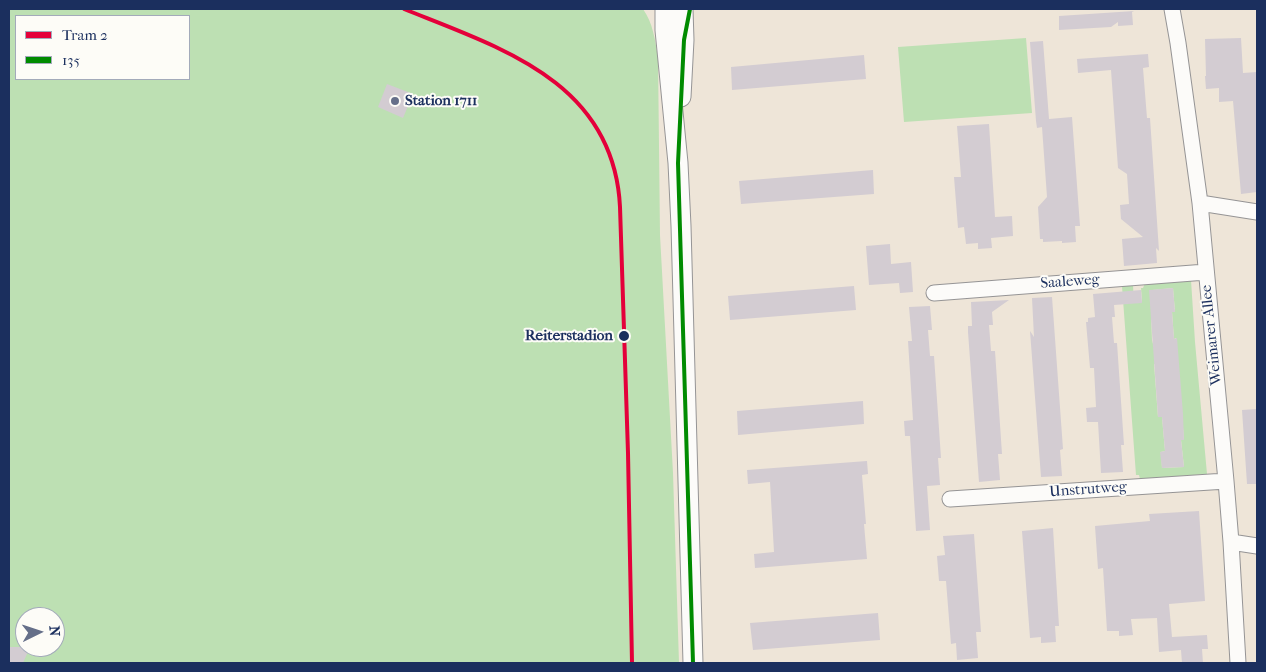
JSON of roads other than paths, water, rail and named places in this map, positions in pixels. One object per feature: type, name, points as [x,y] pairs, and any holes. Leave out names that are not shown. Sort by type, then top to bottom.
[{"type":"street","points":[[656,9],[665,30]]},
{"type":"street","points":[[664,9],[678,163],[693,663]]},
{"type":"street","points":[[678,163],[684,40],[683,9]]},
{"type":"street","points":[[684,40],[690,9]]},
{"type":"street","name":"Weimarer Allee","points":[[1172,9],[1200,203],[1226,481],[1238,663]]},
{"type":"street","points":[[1200,203],[1257,212]]},
{"type":"street","name":"Saaleweg","points":[[934,293],[1206,272]]},
{"type":"street","name":"Unstrutweg","points":[[950,499],[1226,481]]},
{"type":"street","points":[[1231,542],[1257,546]]},
{"type":"tram line","name":"2","points":[[404,9],[478,39],[513,56],[546,76],[575,100],[597,129],[613,164],[620,207],[628,453],[632,663]]},
{"type":"place","name":"Station 1711","points":[[395,101]]},
{"type":"place","name":"Reiterstadion","points":[[624,336]]}]
